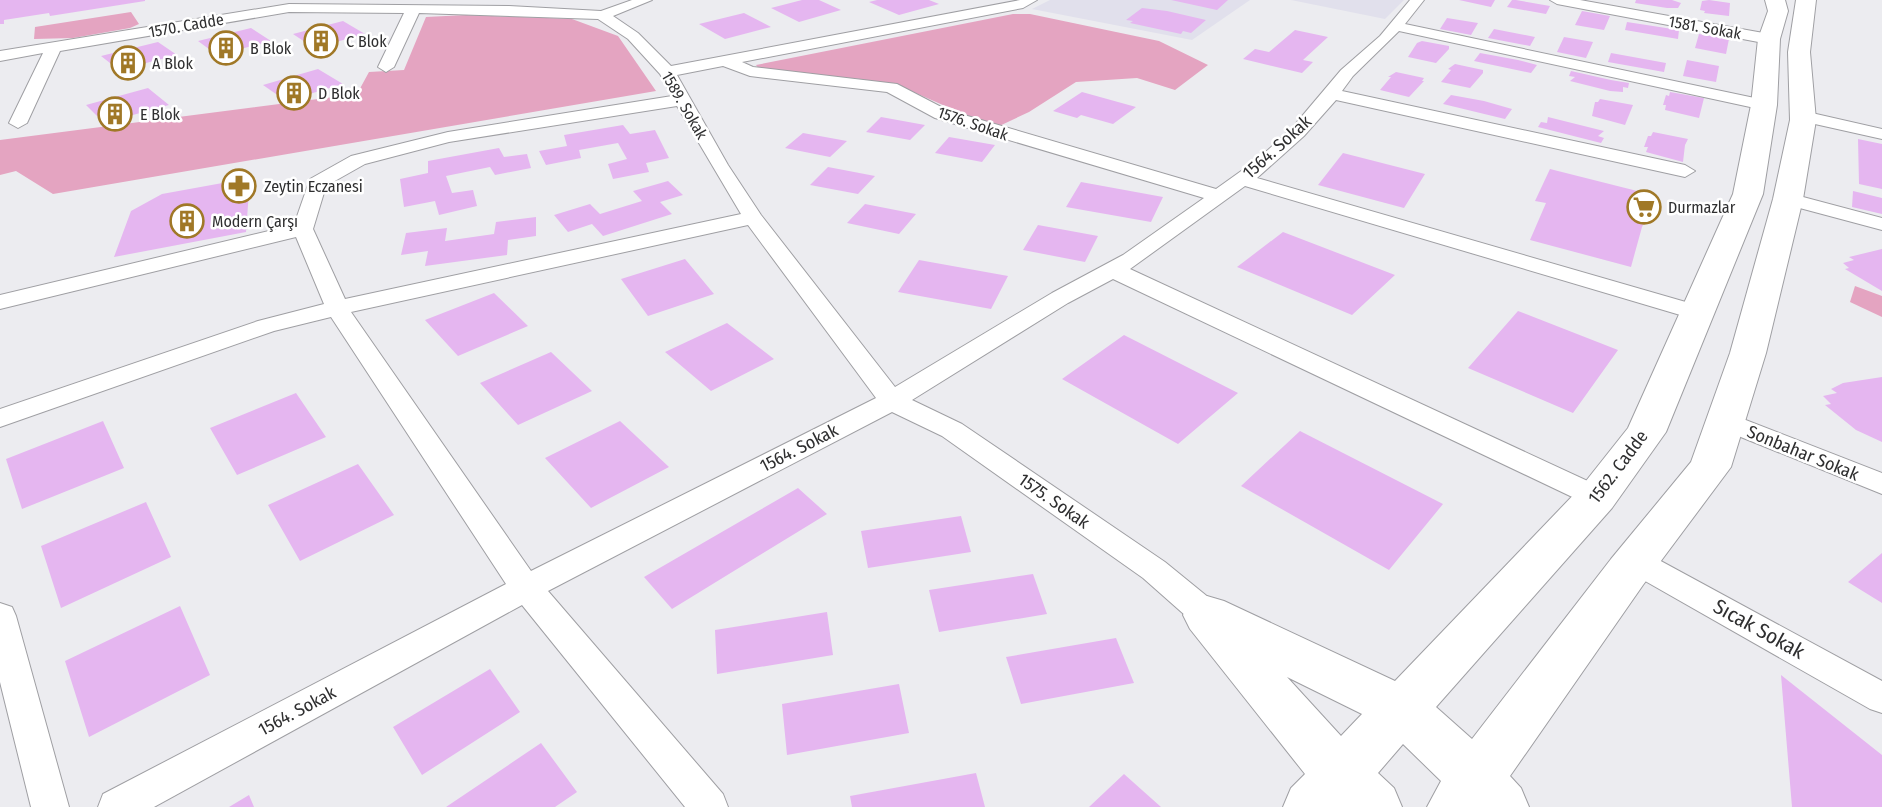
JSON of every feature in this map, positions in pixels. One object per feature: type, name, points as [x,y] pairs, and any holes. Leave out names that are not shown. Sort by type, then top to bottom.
[{"type":"main road","name":"1562. Cadde","points":[[1342,796],[1401,708],[1597,497],[1646,432],[1695,312],[1748,194],[1764,105],[1769,39],[1778,11],[1775,0]]},
{"type":"main road","points":[[1207,615],[1401,708],[1478,798],[1635,561],[1710,467],[1748,353],[1788,199],[1803,116],[1799,52],[1806,0]]},
{"type":"main road","points":[[1207,615],[1342,796]]},
{"type":"street","points":[[289,4],[602,15],[645,0]]},
{"type":"street","points":[[969,0],[993,10]]},
{"type":"street","points":[[667,72],[993,10],[1030,0]]},
{"type":"street","name":"1564. Sokak","points":[[117,807],[526,588],[892,401],[1060,298],[1131,260],[1273,155],[1417,0]]},
{"type":"street","name":"1581. Sokak","points":[[1557,0],[1769,39]]},
{"type":"street","name":"1570. Cadde","points":[[0,56],[289,4]]},
{"type":"street","points":[[386,67],[414,8]]},
{"type":"street","name":"1589. Sokak","points":[[602,15],[632,36],[667,72],[681,100],[753,218],[892,401]]},
{"type":"street","points":[[1395,26],[1764,105]]},
{"type":"street","points":[[18,123],[54,47]]},
{"type":"street","name":"1576. Sokak","points":[[727,62],[750,71],[891,88],[941,114],[1218,196]]},
{"type":"street","points":[[1332,94],[1685,171]]},
{"type":"street","points":[[681,100],[448,137],[358,160],[317,183],[303,229],[337,308],[526,588],[709,807]]},
{"type":"street","points":[[1803,116],[1882,134]]},
{"type":"street","points":[[1241,179],[1695,312]]},
{"type":"street","points":[[1788,199],[1882,224]]},
{"type":"street","points":[[0,418],[266,326],[337,308],[753,218]]},
{"type":"street","points":[[0,302],[303,229]]},
{"type":"street","points":[[1113,270],[1597,497]]},
{"type":"street","name":"1575. Sokak","points":[[892,401],[953,430],[1154,570],[1207,615]]},
{"type":"street","name":"Sonbahar Sokak","points":[[1725,421],[1882,484]]},
{"type":"street","name":"Sıcak Sokak","points":[[1635,561],[1882,698]]},
{"type":"street","points":[[0,616],[50,807]]},
{"type":"shaded area","points":[[1050,0],[1250,0],[1192,40],[1032,9]]},
{"type":"shaded area","points":[[1291,0],[1404,0],[1385,19]]},
{"type":"shaded area","points":[[131,12],[139,24],[130,28],[73,38],[34,39],[35,27]]},
{"type":"shaded area","points":[[1013,14],[1030,14],[1159,41],[1208,65],[1175,90],[1137,78],[1076,82],[1029,112],[995,128],[902,87],[860,79],[759,69],[756,65]]},
{"type":"shaded area","points":[[466,15],[572,19],[618,36],[656,91],[53,194],[16,171],[0,175],[0,140],[357,94],[369,72],[404,70],[426,17]]},
{"type":"shaded area","points":[[1855,286],[1882,296],[1882,317],[1850,302]]},
{"type":"building","points":[[0,0],[145,1],[50,16],[49,13],[4,20],[4,24],[0,24]]},
{"type":"building","points":[[802,0],[819,0],[841,10],[799,22],[771,8]]},
{"type":"building","points":[[929,0],[939,4],[899,15],[869,2]]},
{"type":"building","points":[[1171,0],[1228,0],[1217,10]]},
{"type":"building","points":[[1459,0],[1495,0],[1491,7]]},
{"type":"building","points":[[1512,0],[1550,6],[1546,14],[1507,7]]},
{"type":"building","points":[[1636,0],[1672,0],[1681,3],[1678,8],[1667,8],[1635,3]]},
{"type":"building","points":[[1702,1],[1730,3],[1729,16],[1704,13],[1705,11],[1700,10]]},
{"type":"building","points":[[1142,8],[1206,20],[1191,33],[1183,31],[1181,34],[1126,20]]},
{"type":"building","points":[[1582,11],[1610,16],[1604,30],[1575,25]]},
{"type":"building","points":[[744,13],[771,27],[725,39],[699,24]]},
{"type":"building","points":[[1447,18],[1478,23],[1471,35],[1440,29]]},
{"type":"building","name":"C Blok","points":[[343,21],[365,34],[314,48],[293,34]]},
{"type":"building","points":[[1627,22],[1679,30],[1678,39],[1625,30]]},
{"type":"building","name":"B Blok","points":[[251,28],[271,41],[217,55],[198,41]]},
{"type":"building","points":[[1494,29],[1535,37],[1530,46],[1488,38]]},
{"type":"building","points":[[1295,30],[1328,37],[1303,60],[1313,62],[1302,73],[1243,59],[1255,49],[1269,52]]},
{"type":"building","points":[[1699,34],[1729,39],[1726,54],[1695,48]]},
{"type":"building","points":[[1564,37],[1593,42],[1586,58],[1557,52]]},
{"type":"building","points":[[1422,41],[1449,46],[1449,49],[1436,63],[1408,57],[1417,43]]},
{"type":"building","name":"A Blok","points":[[158,42],[177,55],[119,70],[101,56]]},
{"type":"building","points":[[1480,53],[1537,65],[1531,73],[1474,61]]},
{"type":"building","points":[[1611,53],[1666,63],[1664,72],[1608,62]]},
{"type":"building","points":[[1687,60],[1719,66],[1716,82],[1683,76]]},
{"type":"building","points":[[1455,64],[1483,70],[1483,73],[1470,88],[1441,82],[1451,70],[1448,69]]},
{"type":"building","name":"D Blok","points":[[318,69],[343,84],[286,101],[263,85]]},
{"type":"building","points":[[1571,71],[1629,83],[1628,88],[1623,87],[1623,92],[1610,91],[1570,81],[1575,77],[1569,76]]},
{"type":"building","points":[[1396,72],[1424,78],[1424,81],[1409,97],[1380,90],[1391,77],[1388,77]]},
{"type":"building","name":"E Blok","points":[[148,88],[169,105],[104,123],[86,105]]},
{"type":"building","points":[[1082,92],[1136,107],[1113,124],[1053,111]]},
{"type":"building","points":[[1670,92],[1704,98],[1699,118],[1665,110],[1666,105],[1663,105]]},
{"type":"building","points":[[1451,95],[1512,109],[1505,119],[1443,104]]},
{"type":"building","points":[[1600,99],[1633,105],[1625,125],[1592,116],[1595,102]]},
{"type":"building","points":[[881,117],[925,125],[910,140],[866,132]]},
{"type":"building","points":[[1548,117],[1604,131],[1598,136],[1604,138],[1601,143],[1538,127],[1541,122],[1547,123]]},
{"type":"building","points":[[623,125],[630,134],[655,130],[669,158],[646,163],[649,172],[613,179],[608,164],[627,159],[618,143],[579,150],[581,158],[546,165],[539,151],[567,146],[564,135]]},
{"type":"building","points":[[1653,132],[1688,139],[1683,162],[1646,152],[1648,147],[1644,147],[1648,136]]},
{"type":"building","points":[[803,133],[847,141],[830,157],[785,148]]},
{"type":"building","points":[[949,137],[995,145],[982,162],[935,153]]},
{"type":"building","points":[[1858,139],[1882,144],[1882,189],[1859,184]]},
{"type":"building","points":[[499,148],[504,157],[527,154],[531,168],[495,175],[490,167],[446,176],[452,193],[473,190],[477,206],[439,215],[435,201],[404,207],[400,179],[428,173],[428,161]]},
{"type":"building","points":[[1343,153],[1425,174],[1404,208],[1318,185]]},
{"type":"building","points":[[828,167],[875,176],[858,194],[810,185]]},
{"type":"building","points":[[1550,169],[1657,196],[1642,227],[1631,267],[1530,240],[1546,203],[1535,201]]},
{"type":"building","name":"Modern Çarşı","points":[[250,178],[246,232],[114,257],[131,211],[162,194]]},
{"type":"building","points":[[668,181],[683,195],[660,202],[672,214],[603,236],[592,224],[568,232],[554,215],[590,204],[600,214],[642,201],[633,191]]},
{"type":"building","points":[[1081,182],[1163,197],[1151,222],[1066,207]]},
{"type":"building","points":[[1853,191],[1882,198],[1882,214],[1852,207]]},
{"type":"building","points":[[865,204],[916,214],[899,234],[847,223]]},
{"type":"building","points":[[536,217],[536,236],[508,240],[507,255],[425,266],[428,251],[401,255],[406,233],[447,228],[445,241],[494,234],[496,222]]},
{"type":"building","points":[[1038,225],[1098,236],[1085,262],[1023,250]]},
{"type":"building","points":[[1283,232],[1395,275],[1352,315],[1237,267]]},
{"type":"building","points":[[1882,249],[1882,291],[1845,269],[1849,268],[1843,263],[1854,260],[1849,257]]},
{"type":"building","points":[[685,259],[714,294],[648,316],[621,279]]},
{"type":"building","points":[[919,260],[1008,276],[991,309],[898,292]]},
{"type":"building","points":[[494,293],[528,326],[458,356],[425,320]]},
{"type":"building","points":[[1518,311],[1618,350],[1573,413],[1468,368]]},
{"type":"building","points":[[727,323],[774,359],[711,391],[665,352]]},
{"type":"building","points":[[1124,335],[1238,393],[1178,444],[1062,379]]},
{"type":"building","points":[[551,352],[592,391],[518,425],[480,383]]},
{"type":"building","points":[[1882,377],[1882,442],[1856,430],[1825,405],[1831,404],[1823,396],[1837,393],[1831,389],[1843,383]]},
{"type":"building","points":[[296,393],[326,437],[237,475],[210,428]]},
{"type":"building","points":[[103,421],[124,468],[22,509],[6,459]]},
{"type":"building","points":[[620,421],[669,467],[591,508],[545,458]]},
{"type":"building","points":[[1300,431],[1443,504],[1389,570],[1241,486]]},
{"type":"building","points":[[358,464],[394,515],[300,561],[268,505]]},
{"type":"building","points":[[798,488],[827,514],[672,609],[644,577]]},
{"type":"building","points":[[146,502],[171,557],[61,608],[41,546]]},
{"type":"building","points":[[961,516],[971,552],[868,568],[861,531]]},
{"type":"building","points":[[1882,553],[1882,603],[1848,582]]},
{"type":"building","points":[[1033,574],[1047,614],[939,632],[929,590]]},
{"type":"building","points":[[180,606],[210,675],[89,737],[65,661]]},
{"type":"building","points":[[827,612],[833,655],[717,674],[715,630]]},
{"type":"building","points":[[1116,638],[1134,683],[1021,704],[1006,657]]},
{"type":"building","points":[[490,669],[520,712],[422,775],[393,727]]},
{"type":"building","points":[[1781,675],[1882,755],[1882,807],[1792,807]]},
{"type":"building","points":[[899,684],[909,733],[787,755],[782,704]]},
{"type":"building","points":[[541,743],[577,792],[555,807],[446,807]]},
{"type":"building","points":[[976,773],[985,807],[852,807],[850,796]]},
{"type":"building","points":[[1124,774],[1161,807],[1089,807]]},
{"type":"building","points":[[249,795],[254,807],[229,807]]},
{"type":"place","name":"C Blok","points":[[321,41]]},
{"type":"place","name":"B Blok","points":[[226,48]]},
{"type":"place","name":"A Blok","points":[[128,63]]},
{"type":"place","name":"D Blok","points":[[294,93]]},
{"type":"place","name":"E Blok","points":[[115,114]]},
{"type":"place","name":"Zeytin Eczanesi","points":[[239,186]]},
{"type":"place","name":"Durmazlar","points":[[1644,207]]},
{"type":"place","name":"Modern Çarşı","points":[[187,221]]}]
